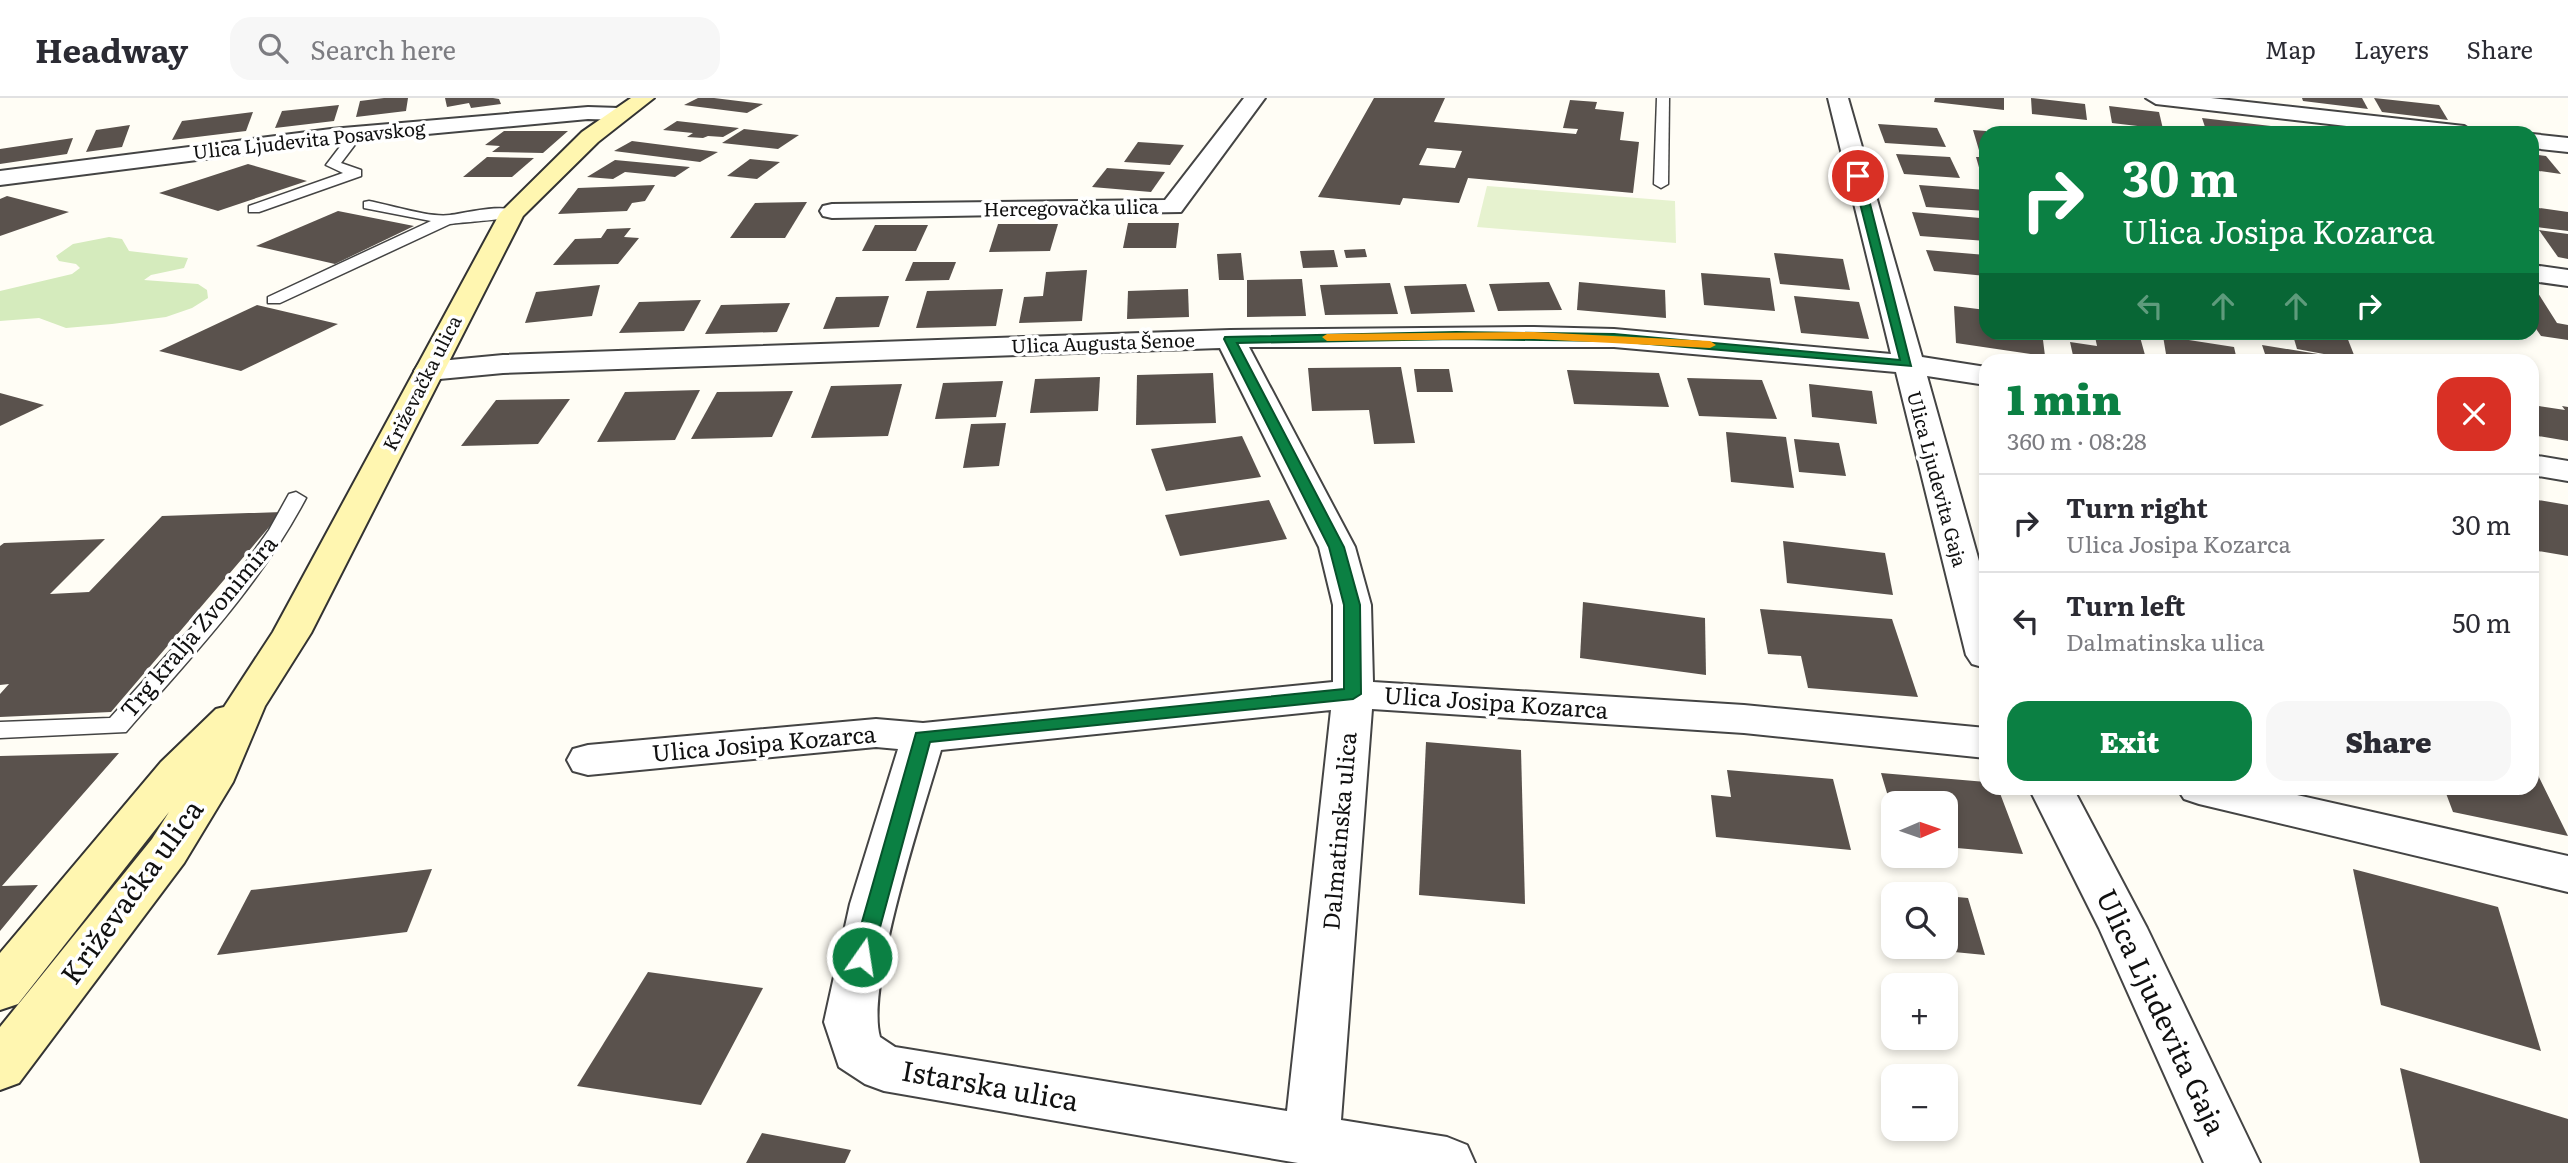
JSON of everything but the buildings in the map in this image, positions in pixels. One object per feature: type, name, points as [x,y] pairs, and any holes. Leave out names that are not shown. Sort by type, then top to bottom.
[{"type":"main road","name":"Križevačka ulica","points":[[0,1067],[168,851],[211,782],[245,705],[292,633],[512,213],[558,166],[632,106]]},
{"type":"main road","name":"Križevačka ulica","points":[[0,989],[176,773],[245,705]]},
{"type":"street","name":"Hercegovačka ulica","points":[[832,211],[1172,207],[1255,98]]},
{"type":"street","name":"Ulica Ljudevita Gaja","points":[[1838,98],[1979,629]]},
{"type":"street","points":[[2155,98],[2402,126]]},
{"type":"street","name":"Ulica Ljudevita Posavskog","points":[[0,178],[357,134],[588,113],[632,106]]},
{"type":"street","points":[[2539,142],[2568,145]]},
{"type":"street","points":[[2539,274],[2568,278]]},
{"type":"street","name":"Ulica Augusta Šenoe","points":[[429,371],[503,364],[1230,339],[1456,335],[1614,338],[1907,364],[1979,375]]},
{"type":"street","name":"Dalmatinska ulica","points":[[1230,339],[1336,547],[1352,605],[1353,694],[1312,1140]]},
{"type":"street","points":[[2539,466],[2568,471]]},
{"type":"street","name":"Ulica Josipa Kozarca","points":[[588,760],[876,733],[922,737],[1353,694],[1744,719],[1979,742]]},
{"type":"street","name":"Istarska ulica","points":[[922,737],[874,905],[856,983],[850,1022],[858,1051],[884,1068],[1447,1163]]},
{"type":"street","name":"Ulica Ljudevita Gaja","points":[[2055,795],[2123,928],[2232,1163]]},
{"type":"street","points":[[2229,795],[2568,874]]},
{"type":"lane","points":[[1661,184],[1663,98]]},
{"type":"lane","points":[[254,209],[356,173],[333,165],[357,134]]},
{"type":"lane","points":[[369,205],[446,220]]},
{"type":"lane","points":[[274,300],[446,220],[477,214],[512,213]]},
{"type":"lane","name":"Trg kralja Zvonimira","points":[[0,730],[117,726],[239,586],[282,527],[296,498]]},
{"type":"green space","points":[[1487,186],[1675,201],[1676,243],[1477,227]]},
{"type":"green space","points":[[109,237],[122,239],[129,251],[188,258],[184,268],[151,275],[144,280],[198,284],[207,290],[208,298],[192,308],[166,317],[112,324],[66,328],[39,318],[0,321],[0,291],[72,274],[80,268],[76,264],[59,261],[56,256],[73,244]]},
{"type":"slow traffic","points":[[1327,337],[1534,336],[1710,345]]},
{"type":"route","points":[[862,957],[874,905],[922,737],[1353,694],[1352,605],[1336,547],[1230,339],[1456,335],[1614,338],[1685,342],[1907,364],[1858,176]]}]
